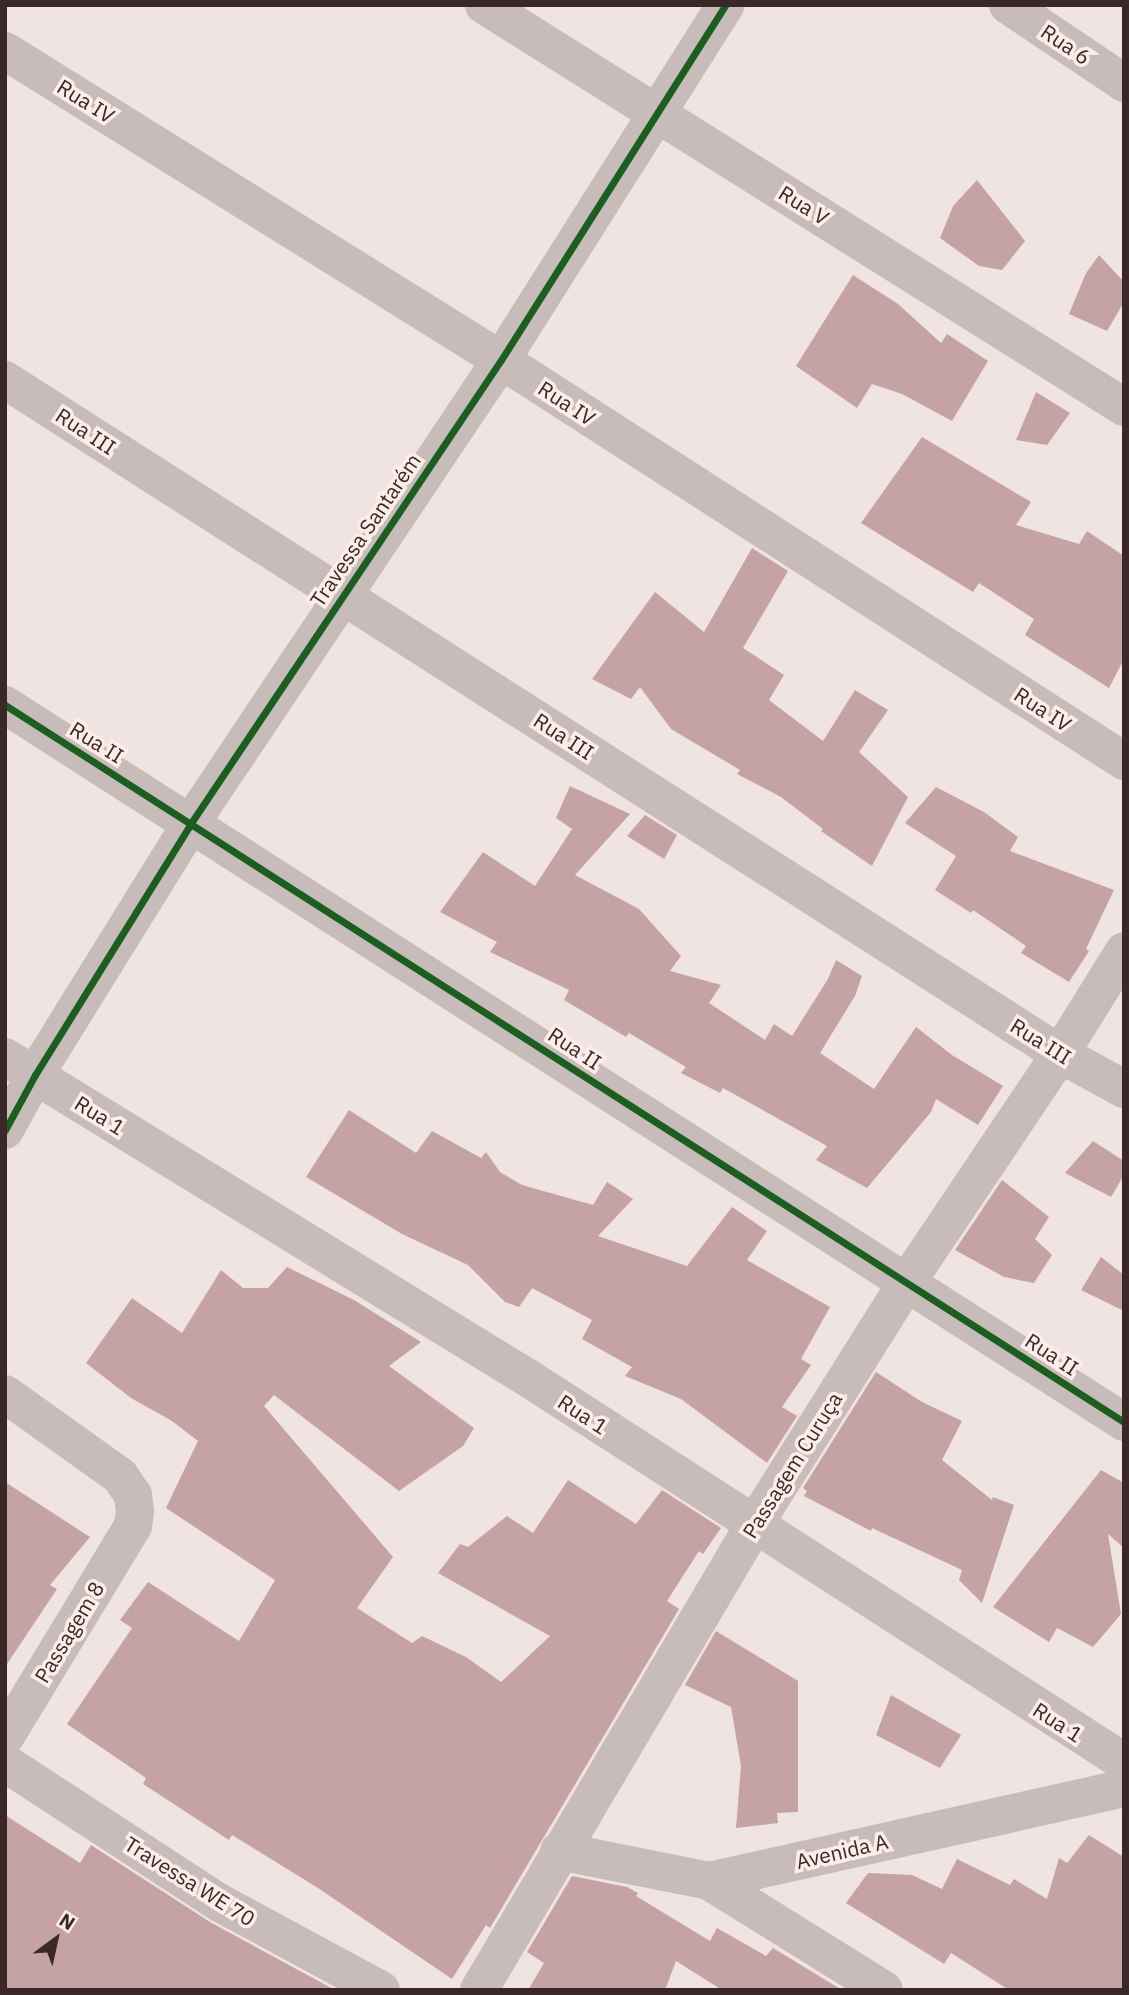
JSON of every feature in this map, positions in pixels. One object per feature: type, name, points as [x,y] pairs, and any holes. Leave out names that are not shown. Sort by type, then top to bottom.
[{"type":"street","name":"Rua V","points":[[484,5],[1124,407]]},
{"type":"street","name":"Travessa Santarém","points":[[5,1130],[20,1066],[191,822],[501,360],[725,5]]},
{"type":"street","name":"Rua 6","points":[[1008,5],[1124,83]]},
{"type":"street","name":"Rua IV","points":[[5,51],[501,360],[1124,761]]},
{"type":"street","name":"Rua III","points":[[5,380],[1060,1054],[1124,1089]]},
{"type":"street","name":"Rua II","points":[[5,705],[1124,1422]]},
{"type":"street","name":"Passagem Curuça","points":[[479,1990],[754,1525],[907,1282],[1060,1054],[1124,951]]},
{"type":"street","name":"Rua 1","points":[[20,1066],[528,1378],[754,1525],[1123,1782]]},
{"type":"street","name":"Passagem 8","points":[[5,1394],[120,1476],[133,1495],[133,1526],[5,1737]]},
{"type":"street","name":"Travessa WE 70","points":[[5,1763],[220,1903],[381,1990]]},
{"type":"street","name":"Avenida A","points":[[559,1851],[709,1881],[1123,1782]]},
{"type":"street","points":[[709,1881],[884,1990]]},
{"type":"building","points":[[977,180],[1025,241],[1002,270],[979,266],[940,238],[953,206]]},
{"type":"building","points":[[1099,255],[1124,282],[1124,302],[1107,331],[1069,314],[1086,273]]},
{"type":"building","points":[[853,275],[898,304],[941,343],[947,334],[988,361],[952,421],[902,394],[872,384],[857,408],[796,366]]},
{"type":"building","points":[[1036,392],[1070,413],[1047,445],[1016,440]]},
{"type":"building","points":[[922,437],[1031,502],[1016,525],[1079,544],[1087,531],[1124,556],[1124,659],[1109,688],[1025,635],[1034,619],[979,583],[973,592],[861,523]]},
{"type":"building","points":[[752,548],[788,571],[743,648],[784,675],[769,700],[823,741],[855,690],[888,710],[859,752],[908,797],[872,866],[821,831],[823,829],[781,797],[737,774],[740,770],[671,729],[640,687],[631,699],[592,679],[655,592],[704,632]]},
{"type":"building","points":[[570,786],[630,814],[575,875],[639,909],[681,956],[670,971],[721,985],[709,1003],[765,1040],[774,1024],[792,1036],[828,979],[836,960],[862,976],[855,996],[820,1053],[874,1089],[916,1027],[952,1055],[1003,1086],[978,1125],[936,1099],[931,1112],[867,1188],[816,1160],[827,1146],[723,1088],[720,1093],[681,1073],[686,1067],[629,1033],[626,1037],[564,1000],[569,990],[490,952],[497,942],[440,912],[483,852],[535,886],[572,829],[556,818]]},
{"type":"building","points":[[936,787],[984,812],[1018,837],[1010,851],[1114,890],[1086,949],[1089,951],[1069,982],[1021,953],[1026,946],[973,910],[971,913],[935,890],[956,856],[905,823]]},
{"type":"building","points":[[645,815],[677,835],[664,859],[627,836]]},
{"type":"building","points":[[349,1110],[416,1153],[432,1131],[481,1158],[486,1152],[500,1172],[522,1185],[593,1205],[607,1182],[633,1199],[598,1236],[687,1266],[732,1207],[767,1231],[747,1260],[830,1307],[801,1359],[811,1365],[782,1407],[797,1416],[767,1463],[681,1399],[625,1376],[632,1367],[582,1339],[592,1320],[532,1288],[519,1307],[505,1302],[468,1265],[402,1234],[306,1177]]},
{"type":"building","points":[[1093,1141],[1124,1161],[1124,1175],[1111,1197],[1065,1173]]},
{"type":"building","points":[[1002,1180],[1049,1217],[1035,1239],[1052,1255],[1034,1283],[1004,1277],[955,1250]]},
{"type":"building","points":[[1101,1257],[1124,1275],[1124,1311],[1081,1290]]},
{"type":"building","points":[[287,1267],[354,1300],[421,1342],[389,1366],[474,1428],[463,1446],[399,1491],[274,1395],[264,1406],[393,1557],[357,1608],[412,1643],[422,1636],[466,1657],[501,1682],[550,1636],[438,1573],[460,1544],[468,1547],[507,1516],[533,1533],[568,1480],[636,1524],[662,1490],[721,1528],[703,1554],[699,1551],[667,1601],[679,1609],[490,1928],[486,1925],[452,1979],[318,1888],[232,1835],[229,1840],[143,1784],[146,1778],[67,1724],[132,1628],[120,1620],[148,1582],[239,1641],[275,1580],[166,1508],[198,1441],[172,1421],[131,1398],[86,1363],[132,1298],[182,1333],[221,1270],[243,1288],[268,1288]]},
{"type":"building","points":[[876,1372],[922,1402],[962,1421],[942,1460],[992,1500],[993,1497],[1014,1505],[982,1603],[959,1580],[962,1570],[872,1528],[871,1531],[804,1496],[807,1491],[803,1488]]},
{"type":"building","points":[[1101,1470],[1124,1483],[1124,1548],[1108,1534],[1121,1614],[1093,1647],[1057,1628],[1049,1642],[993,1607]]},
{"type":"building","points":[[5,1482],[90,1537],[50,1585],[57,1589],[5,1667]]},
{"type":"building","points":[[716,1631],[798,1681],[798,1812],[777,1813],[778,1823],[736,1828],[741,1766],[731,1707],[685,1685]]},
{"type":"building","points":[[891,1695],[961,1735],[940,1768],[876,1735]]},
{"type":"building","points":[[5,1815],[80,1863],[91,1845],[210,1922],[335,1990],[5,1990]]},
{"type":"building","points":[[1089,1835],[1124,1857],[1124,1990],[1009,1990],[951,1953],[944,1964],[846,1903],[868,1873],[912,1875],[942,1889],[957,1859],[1010,1885],[1014,1879],[1047,1899],[1059,1858],[1067,1863]]},
{"type":"building","points":[[572,1876],[627,1887],[638,1893],[636,1896],[710,1941],[717,1928],[766,1956],[773,1948],[842,1990],[722,1990],[676,1961],[665,1990],[528,1990],[544,1963],[527,1952]]},
{"type":"cycle path","points":[[5,1130],[35,1075],[191,823],[501,360],[725,5]]},
{"type":"cycle path","points":[[5,705],[1124,1422]]}]
